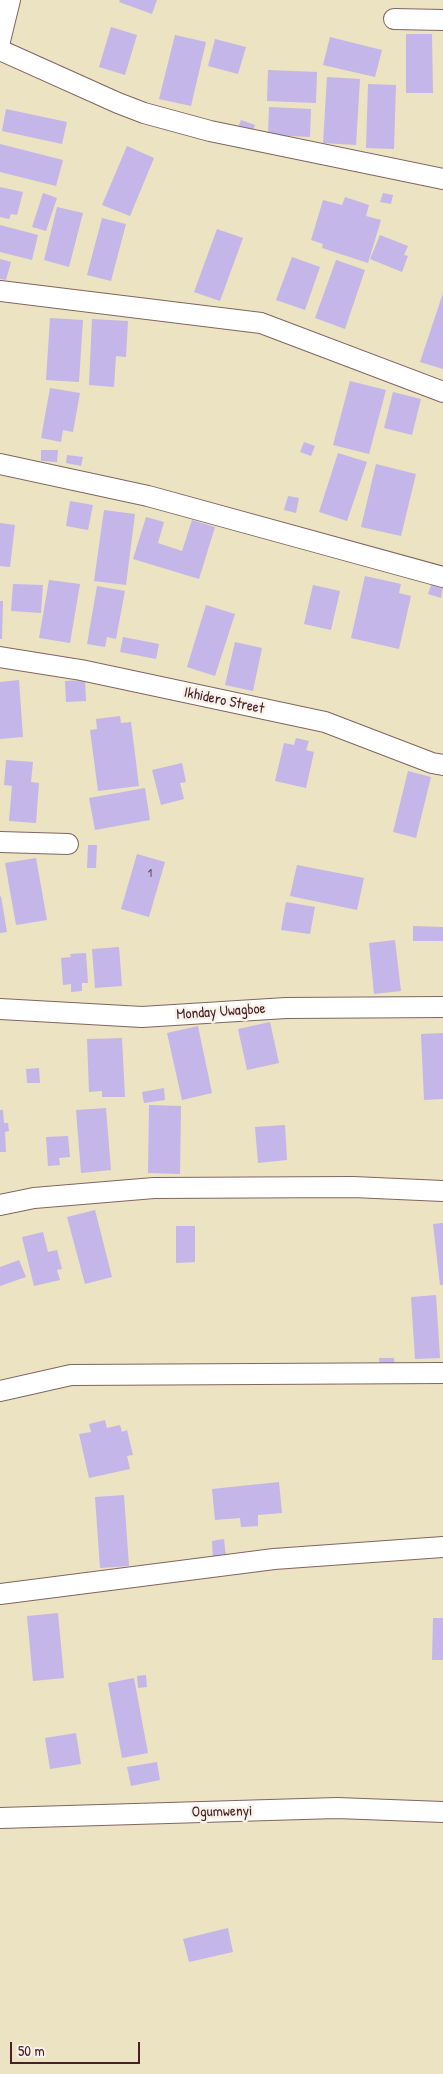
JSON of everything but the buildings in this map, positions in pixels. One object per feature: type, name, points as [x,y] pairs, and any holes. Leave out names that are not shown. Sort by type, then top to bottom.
[{"type":"street","points":[[0,41],[10,0]]},
{"type":"street","points":[[394,19],[443,20]]},
{"type":"street","points":[[0,50],[144,113],[210,131],[443,179]]},
{"type":"street","points":[[0,292],[261,323],[443,392]]},
{"type":"street","points":[[0,464],[148,496],[443,577]]},
{"type":"street","name":"Ikhidero Street","points":[[0,657],[81,670],[325,722],[432,763],[443,765]]},
{"type":"street","points":[[0,842],[68,844]]},
{"type":"street","name":"Monday Uwagboe","points":[[0,1009],[142,1018],[286,1008],[443,1007]]},
{"type":"street","points":[[0,1206],[34,1198],[154,1188],[353,1188],[443,1191]]},
{"type":"street","points":[[0,1391],[71,1375],[443,1373]]},
{"type":"street","points":[[0,1594],[274,1559],[443,1547]]},
{"type":"street","name":"Ogumwenyi","points":[[0,1818],[337,1808],[443,1812]]}]
